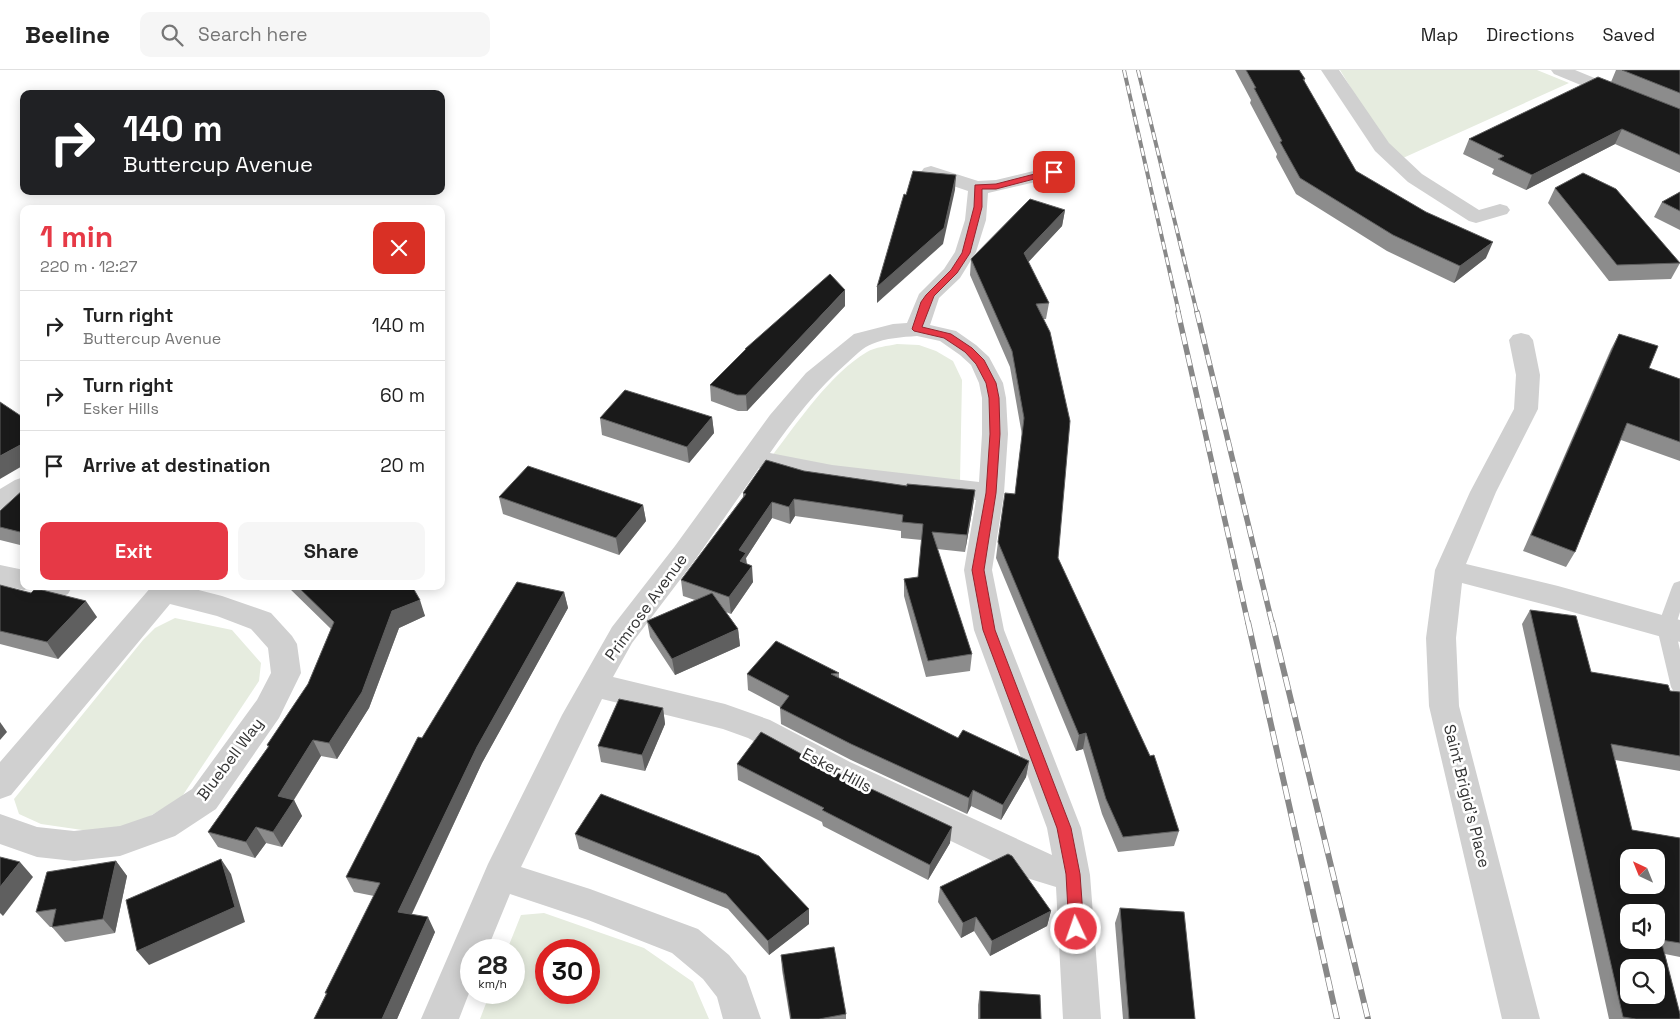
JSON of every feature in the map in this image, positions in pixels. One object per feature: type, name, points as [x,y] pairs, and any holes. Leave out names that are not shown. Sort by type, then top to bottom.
[{"type":"street","points":[[1330,70],[1382,147],[1415,178],[1476,217],[1500,210]]},
{"type":"street","points":[[1560,70],[1680,120]]},
{"type":"street","points":[[931,172],[978,187],[996,186],[1054,172]]},
{"type":"street","points":[[978,187],[978,207],[966,253],[954,271],[930,295],[917,329],[948,336],[968,350],[981,362],[991,383],[994,398],[995,434],[991,493],[978,570],[989,630],[1064,828],[1073,874],[1082,1019]]},
{"type":"street","name":"Primrose Avenue","points":[[440,1019],[500,875],[594,685],[622,635],[685,552],[779,421],[815,378],[862,339],[917,329]]},
{"type":"street","name":"Saint Brigid's Place","points":[[1521,340],[1528,374],[1526,409],[1483,492],[1449,570],[1441,638],[1444,706],[1521,1019]]},
{"type":"street","points":[[752,458],[832,474],[991,493]]},
{"type":"street","points":[[0,501],[20,488]]},
{"type":"street","points":[[1449,570],[1558,597],[1673,629]]},
{"type":"street","points":[[0,575],[20,579]]},
{"type":"street","name":"Bluebell Way","points":[[0,785],[166,590]]},
{"type":"street","name":"Bluebell Way","points":[[0,829],[37,842],[74,846],[120,841],[163,826],[204,799],[268,709],[286,673],[282,644],[261,621],[170,590]]},
{"type":"street","name":"Esker Hills","points":[[594,685],[724,718],[758,729],[839,772],[1033,864],[1042,868],[1073,874]]},
{"type":"street","points":[[500,875],[590,905],[685,941],[716,967],[733,988],[742,1019]]},
{"type":"lane","points":[[1680,587],[1673,629],[1680,687]]},
{"type":"shaded area","points":[[1340,70],[1537,70],[1569,83],[1403,158],[1376,128]]},
{"type":"shaded area","points":[[897,344],[919,345],[936,351],[953,361],[962,380],[960,482],[852,472],[772,456],[815,400],[840,372],[870,350]]},
{"type":"shaded area","points":[[175,618],[232,630],[261,663],[259,681],[181,798],[138,823],[96,832],[41,824],[19,814],[14,799],[143,640],[155,628]]},
{"type":"shaded area","points":[[544,913],[644,948],[693,982],[709,1019],[480,1019],[486,1004],[525,1004],[525,939],[511,939],[521,915]]},
{"type":"building","points":[[1246,70],[1299,70],[1356,171],[1426,212],[1493,242],[1460,266],[1393,235],[1300,178],[1280,142],[1282,141]]},
{"type":"building","points":[[1622,70],[1680,70],[1680,93]]},
{"type":"building","points":[[1598,77],[1680,109],[1680,155],[1622,129],[1532,175],[1498,159],[1504,156],[1469,139]]},
{"type":"building","points":[[913,171],[956,175],[944,228],[877,287],[904,194],[906,195]]},
{"type":"building","points":[[1583,173],[1616,189],[1680,263],[1617,265],[1555,188]]},
{"type":"building","points":[[1680,192],[1680,211],[1662,202]]},
{"type":"building","points":[[1030,199],[1065,210],[1024,253],[1049,303],[1036,304],[1050,332],[1070,421],[1058,558],[1150,756],[1154,755],[1179,831],[1123,837],[1106,799],[1086,733],[1079,735],[998,542],[1005,493],[1015,494],[1024,418],[1012,351],[971,259]]},
{"type":"building","points":[[830,274],[845,290],[746,395],[737,395],[710,385],[745,349]]},
{"type":"building","points":[[1619,334],[1658,346],[1649,368],[1680,379],[1680,442],[1627,423],[1575,552],[1531,535]]},
{"type":"building","points":[[625,390],[712,417],[687,447],[600,418]]},
{"type":"building","points":[[0,402],[20,415],[20,445],[0,456]]},
{"type":"building","points":[[766,460],[804,471],[907,486],[907,484],[975,490],[967,535],[932,532],[972,654],[928,661],[904,579],[918,577],[923,524],[902,522],[903,515],[794,499],[789,507],[772,502],[739,550],[746,553],[740,561],[752,566],[729,597],[681,580],[746,494],[743,493]]},
{"type":"building","points":[[528,466],[643,505],[616,538],[499,497]]},
{"type":"building","points":[[20,493],[20,532],[0,527],[0,511]]},
{"type":"building","points":[[517,582],[564,592],[477,747],[398,912],[428,917],[382,1019],[314,1019],[380,883],[346,877],[418,737],[422,738]]},
{"type":"building","points":[[0,585],[31,593],[34,590],[42,590],[86,601],[47,642],[0,631]]},
{"type":"building","points":[[301,590],[414,590],[420,600],[392,611],[362,692],[329,743],[313,740],[278,796],[294,800],[273,832],[256,827],[246,842],[208,832],[269,746],[267,745],[308,684],[334,622]]},
{"type":"building","points":[[712,593],[738,629],[672,659],[647,621]]},
{"type":"building","points":[[1530,610],[1576,616],[1591,672],[1668,685],[1670,691],[1680,692],[1680,756],[1611,744],[1632,830],[1680,838],[1680,943],[1665,941],[1665,904],[1620,904],[1620,949],[1663,949],[1680,1019],[1636,1019],[1623,1017],[1620,1004],[1665,1004],[1665,959],[1620,959],[1620,1004]]},
{"type":"building","points":[[776,641],[839,673],[831,674],[958,738],[963,730],[1029,761],[1003,805],[973,790],[969,798],[851,744],[780,708],[789,696],[747,674]]},
{"type":"building","points":[[619,699],[663,708],[642,755],[598,746]]},
{"type":"building","points":[[761,732],[827,768],[952,827],[930,865],[737,764]]},
{"type":"building","points":[[601,794],[759,856],[809,909],[768,941],[726,894],[575,834]]},
{"type":"building","points":[[1008,854],[1012,856],[1051,911],[992,941],[976,917],[963,923],[940,887]]},
{"type":"building","points":[[0,857],[20,862],[0,887]]},
{"type":"building","points":[[221,859],[235,907],[137,951],[126,900]]},
{"type":"building","points":[[116,861],[103,919],[52,927],[56,909],[36,912],[47,872]]},
{"type":"building","points":[[1120,908],[1184,912],[1195,1019],[1129,1019]]},
{"type":"building","points":[[834,947],[846,1014],[819,1019],[791,1019],[781,955]]},
{"type":"building","points":[[980,991],[1040,995],[1041,1019],[980,1019]]},
{"type":"railway","points":[[1124,70],[1179,313]]},
{"type":"railway","points":[[1138,70],[1197,313]]},
{"type":"railway","points":[[1178,312],[1248,623]]},
{"type":"railway","points":[[1197,312],[1272,623]]},
{"type":"railway","points":[[1248,622],[1337,1019]]},
{"type":"railway","points":[[1272,622],[1368,1019]]},
{"type":"route","points":[[1054,172],[996,186],[978,187],[978,207],[966,253],[950,276],[935,288],[930,295],[917,329],[948,336],[968,350],[981,362],[991,383],[994,398],[995,434],[991,493],[978,570],[989,630],[1000,663],[1064,828],[1073,874],[1076,929]]}]
